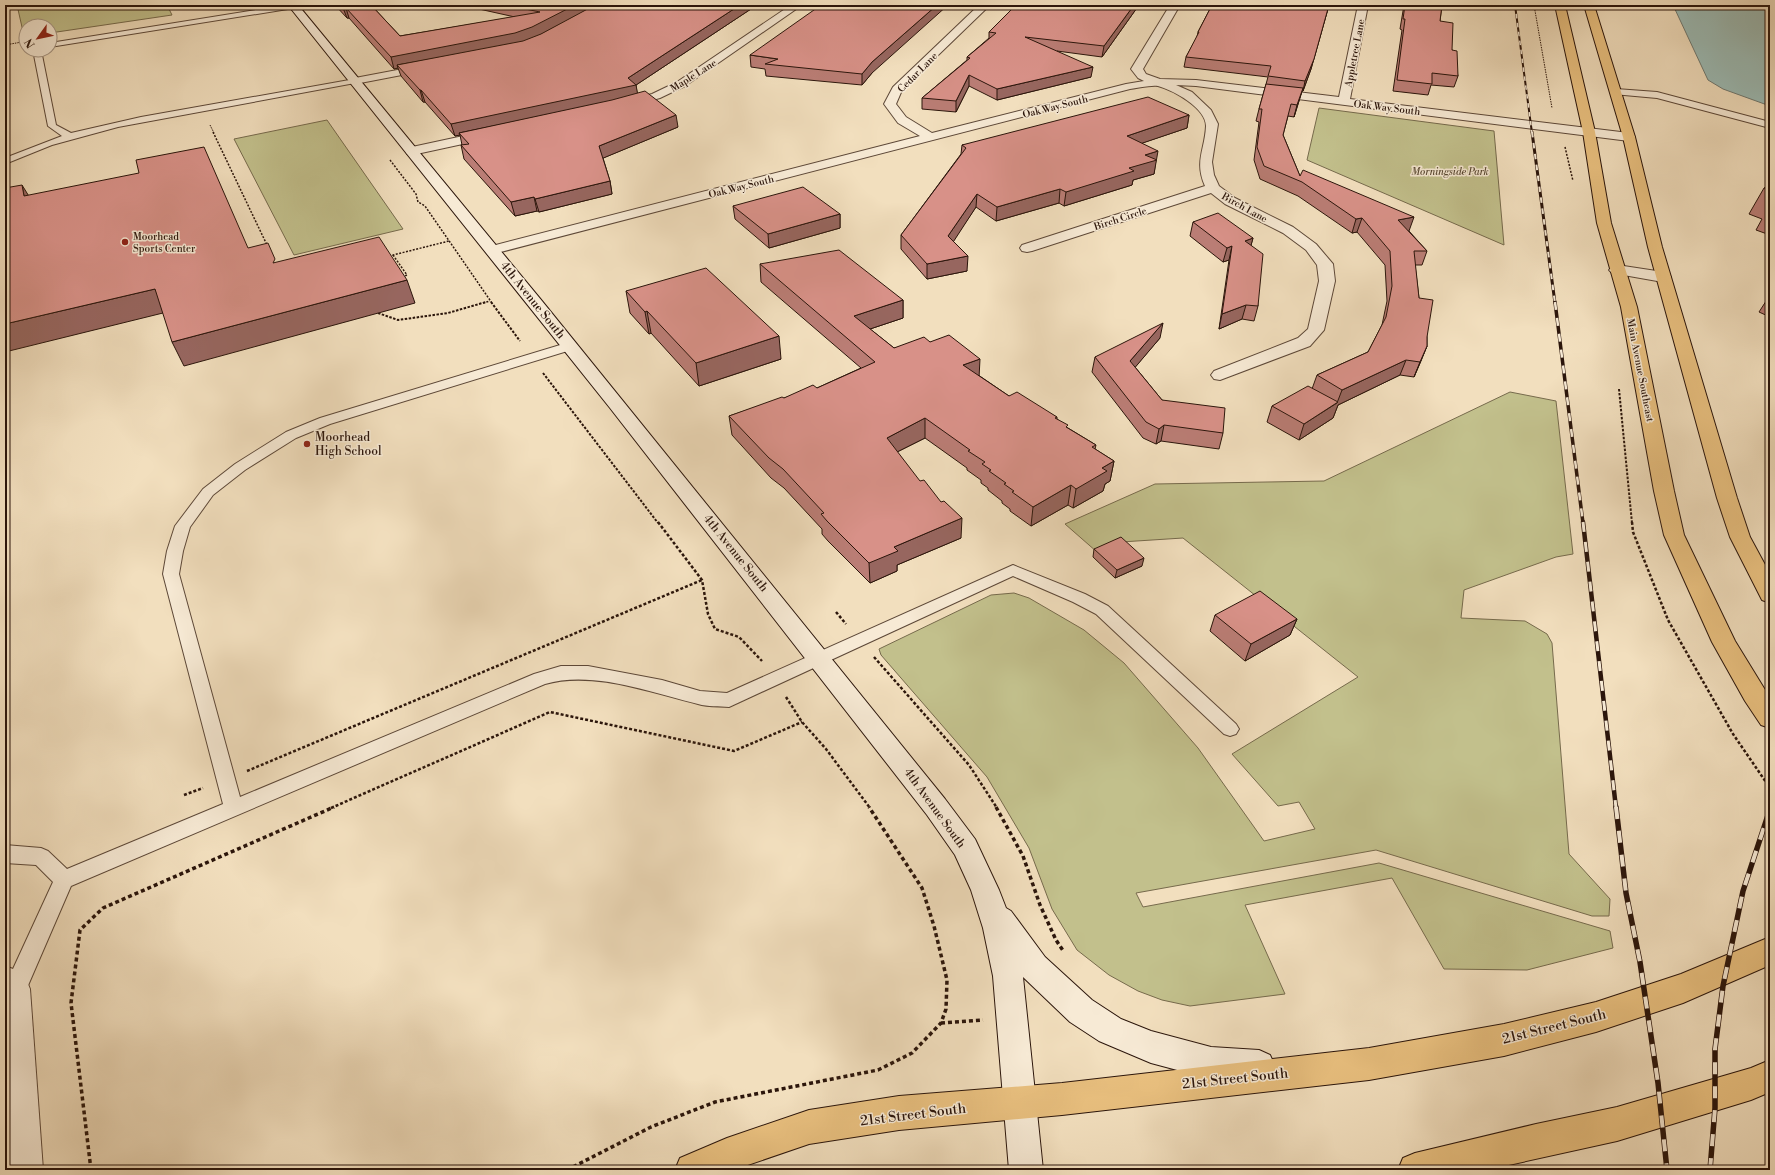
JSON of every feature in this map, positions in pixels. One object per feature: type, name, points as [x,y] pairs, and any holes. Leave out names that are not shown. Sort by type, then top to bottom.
[{"type":"main road","name":"Main Avenue Southeast","points":[[1560,5],[1589,132],[1604,223],[1629,307],[1664,491],[1674,535],[1724,642],[1754,694],[1770,718]]},
{"type":"main road","points":[[1590,5],[1629,137],[1664,277],[1706,430],[1740,537],[1770,595]]},
{"type":"main road","name":"21st Street South","points":[[692,1170],[727,1155],[809,1127],[899,1114],[1369,1064],[1504,1040],[1596,1018],[1683,988],[1770,951]]},
{"type":"main road","points":[[1415,1170],[1536,1141],[1618,1124],[1750,1084],[1770,1076]]},
{"type":"street","name":"Maple Lane","points":[[614,107],[656,96],[681,84],[797,5]]},
{"type":"street","name":"Cedar Lane","points":[[930,138],[902,120],[890,104],[897,89],[985,5]]},
{"type":"street","name":"Birch Lane","points":[[1175,5],[1137,69],[1142,76],[1188,94],[1207,113],[1212,124],[1206,162],[1207,175],[1213,188],[1230,200],[1288,230],[1311,247],[1325,264],[1327,281],[1316,330],[1304,342],[1220,375]]},
{"type":"street","name":"Appletree Lane","points":[[1344,101],[1364,5]]},
{"type":"street","name":"4th Avenue South","points":[[294,6],[493,250],[820,659],[936,807],[965,847],[985,890],[998,928],[1008,976],[1026,1170]]},
{"type":"street","points":[[355,81],[441,64]]},
{"type":"street","name":"Oak Way South","points":[[493,250],[1130,86],[1155,82],[1178,81],[1196,83],[1629,137]]},
{"type":"street","points":[[412,151],[501,131]]},
{"type":"street","name":"Birch Circle","points":[[1027,248],[1213,188]]},
{"type":"street","points":[[1617,270],[1664,277]]},
{"type":"street","points":[[985,890],[1007,929],[1034,967],[1081,1012],[1110,1030],[1151,1047],[1211,1063],[1317,1070]]},
{"type":"street","points":[[10,982],[14,1126],[26,1170]]},
{"type":"lane","points":[[58,44],[294,6]]},
{"type":"lane","points":[[39,58],[52,126],[69,136]]},
{"type":"lane","points":[[5,161],[30,149],[69,136],[126,122],[355,81]]},
{"type":"lane","points":[[1616,92],[1657,95],[1770,125]]},
{"type":"lane","points":[[234,809],[172,574],[175,551],[183,526],[208,492],[240,467],[291,435],[325,421],[570,346]]},
{"type":"lane","points":[[10,982],[64,880],[540,680],[561,673],[588,673],[662,687],[700,698],[729,700],[1013,570],[1079,598],[1102,610],[1230,729]]},
{"type":"lane","points":[[5,854],[41,857],[64,880]]},
{"type":"path","points":[[1534,5],[1552,112]]},
{"type":"path","points":[[5,45],[18,43]]},
{"type":"path","points":[[202,109],[270,251]]},
{"type":"path","points":[[388,157],[416,194],[418,202],[425,206],[490,301],[532,358],[702,580],[708,614],[716,629],[739,638],[760,657],[802,722],[826,749],[879,820],[922,888],[934,926],[947,980],[946,1009],[940,1022],[912,1053],[878,1070],[715,1102],[651,1127],[567,1170]]},
{"type":"path","points":[[386,257],[449,241]]},
{"type":"path","points":[[393,255],[407,275],[398,278]]},
{"type":"path","points":[[378,313],[398,320],[448,313],[490,301]]},
{"type":"path","points":[[184,795],[702,580]]},
{"type":"path","points":[[836,612],[970,765],[990,796],[1024,856],[1040,905],[1056,940],[1068,957]]},
{"type":"path","points":[[91,1170],[71,1003],[80,930],[103,908],[550,712],[734,751],[802,722]]},
{"type":"green space","points":[[17,5],[167,5],[172,15],[58,32],[58,18],[20,18]]},
{"type":"green space","name":"Morningside Park","points":[[1319,108],[1494,131],[1504,245],[1307,160]]},
{"type":"green space","points":[[327,120],[403,229],[294,255],[234,139]]},
{"type":"green space","points":[[1510,392],[1556,401],[1573,554],[1556,557],[1464,590],[1461,618],[1525,621],[1547,634],[1552,643],[1569,854],[1610,899],[1609,916],[1592,916],[1376,850],[1136,893],[1143,907],[1379,863],[1610,931],[1613,948],[1527,970],[1444,969],[1392,878],[1245,905],[1285,994],[1190,1006],[1162,1000],[1138,991],[1109,975],[1077,950],[1052,909],[1029,848],[987,777],[881,655],[879,649],[991,595],[1014,593],[1029,598],[1084,630],[1124,663],[1198,748],[1264,841],[1315,829],[1299,802],[1278,806],[1232,754],[1358,677],[1183,538],[1121,542],[1097,552],[1065,524],[1155,484],[1324,481]]},
{"type":"water","points":[[1673,5],[1770,5],[1770,106],[1723,89],[1708,80]]},
{"type":"building","points":[[341,5],[371,5],[400,36],[540,12],[506,5],[575,5],[532,27],[515,33],[391,57],[346,8],[343,8]]},
{"type":"building","points":[[595,5],[740,5],[628,78],[636,85],[451,124],[397,65],[523,41],[541,34]]},
{"type":"building","points":[[821,5],[937,5],[872,62],[862,74],[765,64],[778,59],[750,55]]},
{"type":"building","points":[[1016,5],[1134,5],[1104,46],[1025,37],[1093,67],[997,89],[969,75],[956,101],[922,98],[970,58],[967,57],[996,33],[989,32]]},
{"type":"building","points":[[1212,5],[1329,5],[1314,59],[1305,81],[1268,76],[1271,66],[1186,57]]},
{"type":"building","points":[[1405,5],[1442,5],[1440,21],[1453,23],[1452,50],[1457,51],[1458,76],[1432,73],[1432,84],[1397,80],[1405,19],[1403,19]]},
{"type":"building","points":[[1266,84],[1303,88],[1297,105],[1291,104],[1283,135],[1300,176],[1303,170],[1414,217],[1398,220],[1427,251],[1414,251],[1419,298],[1433,300],[1427,346],[1420,362],[1406,360],[1342,390],[1317,375],[1368,352],[1386,317],[1392,286],[1390,251],[1362,218],[1356,219],[1302,182],[1264,166],[1257,147],[1262,109],[1259,109]]},
{"type":"building","points":[[645,91],[676,115],[599,146],[610,181],[535,199],[534,197],[511,202],[461,145],[469,144],[459,133],[612,100]]},
{"type":"building","points":[[1148,97],[1189,115],[1127,136],[1158,151],[1145,155],[1157,160],[1129,168],[1134,171],[1066,192],[1060,189],[997,207],[977,194],[948,236],[968,256],[927,264],[901,235],[966,148],[962,145]]},
{"type":"building","name":"Moorhead Sports Center","points":[[204,147],[248,248],[268,243],[275,259],[273,263],[379,237],[407,280],[172,342],[155,289],[5,324],[5,188],[22,185],[24,196],[139,173],[136,160]]},
{"type":"building","points":[[1770,185],[1770,190],[1764,188]]},
{"type":"building","points":[[803,187],[840,214],[768,234],[733,206]]},
{"type":"building","points":[[1218,213],[1253,238],[1245,241],[1263,254],[1258,306],[1246,305],[1222,314],[1232,246],[1227,248],[1193,222]]},
{"type":"building","points":[[839,250],[903,300],[854,316],[894,348],[924,337],[930,342],[949,335],[980,359],[963,365],[1009,396],[1017,392],[1057,417],[1055,418],[1068,425],[1066,427],[1096,445],[1092,447],[1114,461],[1102,468],[1107,471],[1076,489],[1071,485],[1033,507],[1012,492],[1014,491],[1004,484],[1006,483],[989,471],[991,470],[982,464],[985,462],[925,418],[887,438],[920,481],[924,480],[941,502],[944,501],[962,518],[894,547],[898,551],[869,563],[827,521],[821,514],[824,513],[783,469],[769,458],[729,416],[782,397],[784,398],[813,385],[817,388],[875,362],[760,264]]},
{"type":"building","points":[[706,268],[779,336],[696,363],[626,291]]},
{"type":"building","points":[[1163,323],[1130,361],[1162,400],[1225,408],[1223,433],[1164,425],[1159,429],[1146,422],[1095,357]]},
{"type":"building","points":[[1308,386],[1338,402],[1304,424],[1272,406]]},
{"type":"building","points":[[1121,537],[1144,558],[1117,570],[1094,549]]},
{"type":"building","points":[[1260,591],[1297,619],[1251,644],[1215,615]]},
{"type":"railway","points":[[1515,5],[1532,133]]},
{"type":"railway","points":[[1532,132],[1555,303]]},
{"type":"railway","points":[[1555,302],[1583,523]]},
{"type":"railway","points":[[1583,522],[1616,808]]},
{"type":"railway","points":[[1616,807],[1626,893],[1640,962],[1658,1083],[1667,1170]]},
{"type":"railway","points":[[1710,1170],[1715,1108],[1715,1049],[1723,986],[1743,891],[1770,809]]},
{"type":"place","name":"Moorhead Sports Center","points":[[125,242]]},
{"type":"place","name":"Moorhead High School","points":[[307,444]]}]
